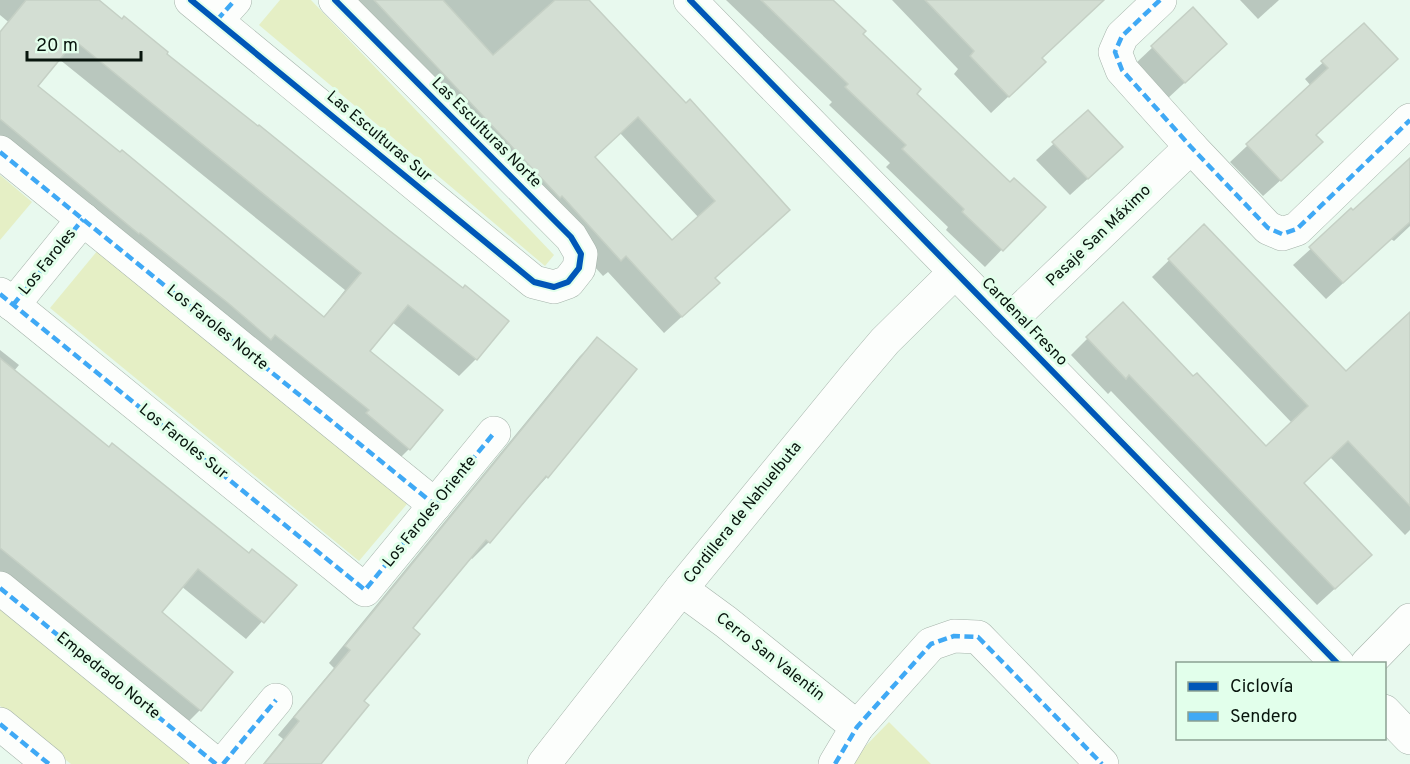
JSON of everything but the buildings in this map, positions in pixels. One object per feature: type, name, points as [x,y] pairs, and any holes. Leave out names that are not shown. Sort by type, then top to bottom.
[{"type":"street","name":"Las Esculturas Sur","points":[[191,0],[226,10],[534,282],[554,286]]},
{"type":"street","name":"Las Esculturas Norte","points":[[335,0],[571,237],[581,254],[579,268],[568,282],[554,286]]},
{"type":"street","name":"Cardenal Fresno","points":[[690,0],[1337,662]]},
{"type":"street","points":[[1160,0],[1122,36],[1115,52],[1122,70],[1268,228],[1282,234],[1297,230],[1410,120]]},
{"type":"street","name":"Pasaje San Máximo","points":[[1006,324],[1191,147]]},
{"type":"street","name":"Los Faroles Norte","points":[[0,152],[435,505]]},
{"type":"street","name":"Los Faroles","points":[[7,300],[83,219]]},
{"type":"street","name":"Cordillera de Nahuelbuta","points":[[544,764],[681,589],[885,341],[955,272]]},
{"type":"street","name":"Los Faroles Sur","points":[[7,300],[365,591]]},
{"type":"street","name":"Los Faroles Oriente","points":[[365,591],[494,433]]},
{"type":"street","name":"Empedrado Norte","points":[[0,588],[216,764]]},
{"type":"street","name":"Cerro San Valentin","points":[[681,589],[857,727]]},
{"type":"street","points":[[1367,662],[1410,620]]},
{"type":"street","points":[[835,764],[857,727],[931,644],[954,636],[978,637],[1102,764]]},
{"type":"street","points":[[223,764],[276,700]]},
{"type":"street","points":[[1386,713],[1410,738]]},
{"type":"street","points":[[0,724],[49,764]]},
{"type":"green space","points":[[280,0],[311,0],[554,255],[545,266],[259,25]]},
{"type":"green space","points":[[0,175],[32,202],[0,240]]},
{"type":"green space","points":[[98,250],[407,504],[359,561],[50,308]]},
{"type":"green space","points":[[0,608],[190,764],[71,764],[0,706]]},
{"type":"green space","points":[[889,722],[931,764],[848,764]]},
{"type":"marked path","points":[[217,20],[235,0]]},
{"type":"marked path","points":[[1160,0],[1122,36],[1115,52],[1122,70],[1268,228],[1282,234],[1297,229],[1410,120]]},
{"type":"marked path","points":[[0,152],[435,505]]},
{"type":"marked path","points":[[13,305],[83,219]]},
{"type":"marked path","points":[[0,294],[365,590],[494,433]]},
{"type":"marked path","points":[[0,588],[216,764]]},
{"type":"marked path","points":[[835,764],[857,727],[931,644],[954,636],[978,637],[1102,764]]},
{"type":"marked path","points":[[223,764],[276,700]]},
{"type":"marked path","points":[[0,724],[49,764]]},
{"type":"cycle path","points":[[191,0],[534,282],[554,287],[568,282],[579,268],[581,254],[571,237],[335,0]]},
{"type":"cycle path","points":[[690,0],[1336,662]]}]
